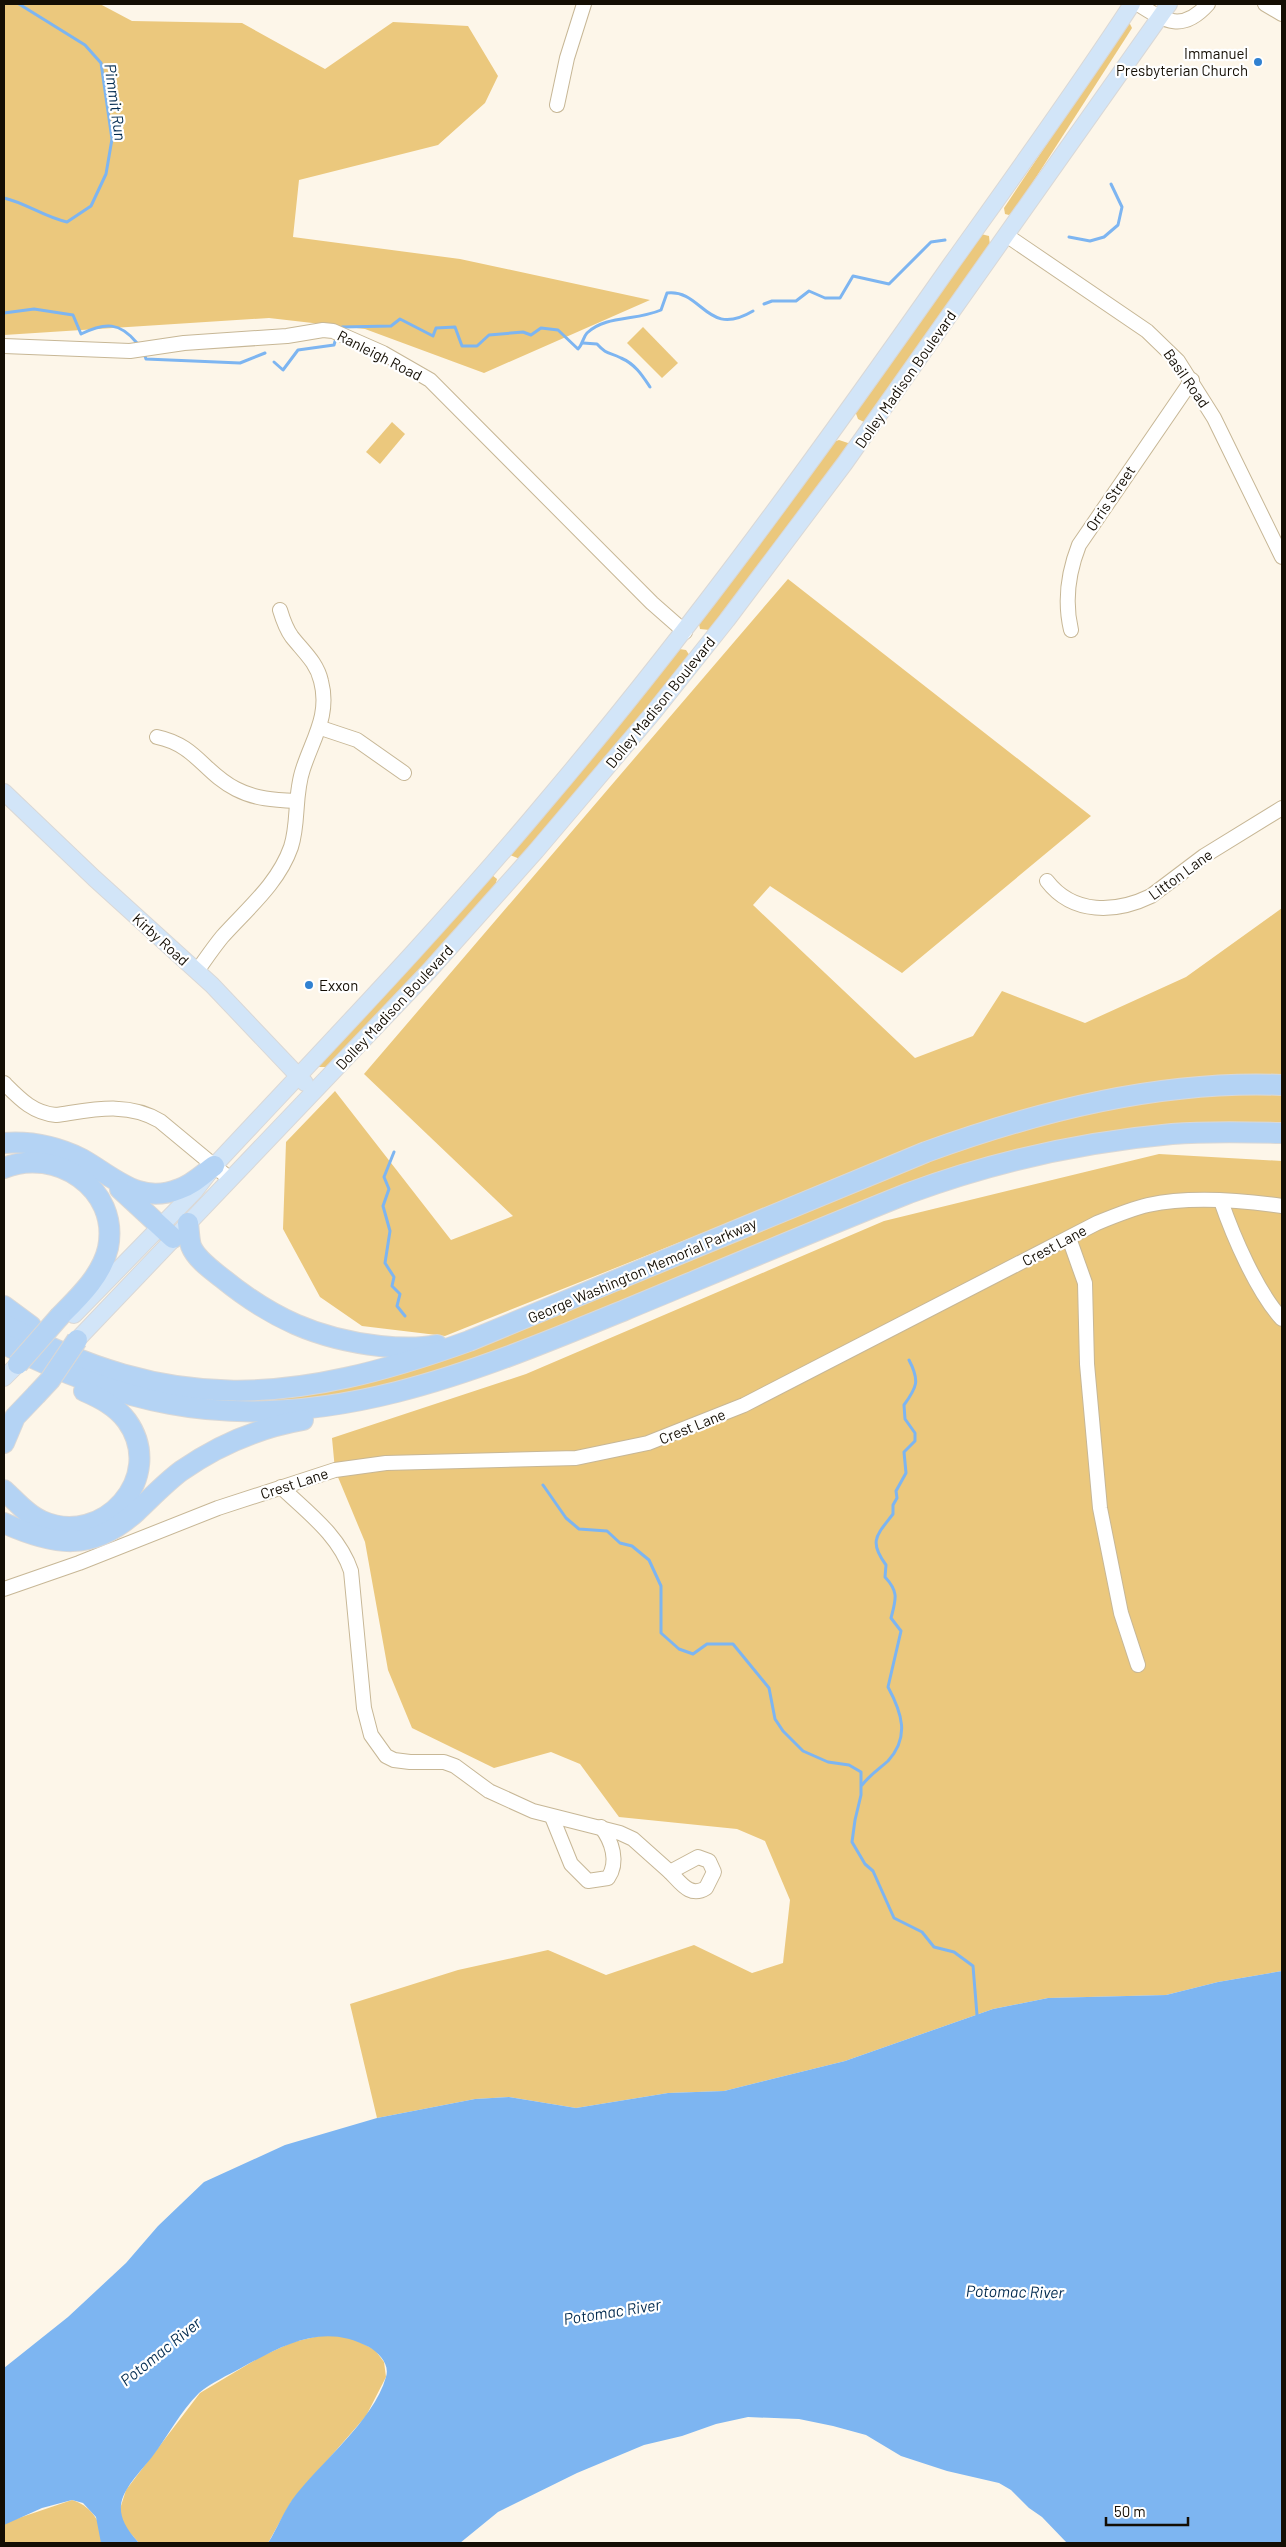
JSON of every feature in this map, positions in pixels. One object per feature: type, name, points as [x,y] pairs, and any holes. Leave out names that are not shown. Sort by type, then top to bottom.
[{"type":"highway","name":"George Washington Memorial Parkway","points":[[4,1324],[81,1343],[119,1373],[179,1387],[226,1392],[262,1391],[313,1385],[367,1374],[433,1355],[926,1152],[983,1132],[1057,1111],[1117,1098],[1219,1086],[1282,1085]]},
{"type":"highway","name":"George Washington Memorial Parkway","points":[[4,1345],[59,1371],[93,1384],[132,1396],[190,1408],[232,1411],[287,1410],[330,1406],[373,1398],[433,1382],[517,1354],[909,1193],[958,1176],[1020,1159],[1113,1141],[1172,1134],[1282,1133]]},
{"type":"highway","points":[[4,1143],[28,1143],[56,1149],[82,1160],[128,1188],[154,1194],[183,1188],[214,1166]]},
{"type":"highway","points":[[4,1168],[32,1161],[64,1167],[89,1185],[103,1207],[109,1233],[105,1257],[91,1281],[64,1318],[11,1371]]},
{"type":"highway","points":[[104,1174],[166,1233]]},
{"type":"highway","points":[[188,1223],[192,1247],[202,1261],[247,1298],[272,1314],[312,1332],[355,1342],[402,1348],[425,1348],[490,1333]]},
{"type":"highway","points":[[4,1306],[81,1343],[50,1380],[32,1393],[16,1417],[4,1443]]},
{"type":"highway","points":[[4,1345],[56,1379],[99,1398],[116,1409],[131,1427],[138,1457],[135,1480],[124,1501],[109,1515],[90,1525],[69,1528],[44,1522],[28,1512],[6,1489]]},
{"type":"highway","points":[[4,1523],[40,1538],[56,1542],[71,1543],[92,1539],[123,1523],[180,1472],[225,1445],[273,1426],[323,1416],[373,1398]]},
{"type":"main road","name":"Dolley Madison Boulevard","points":[[81,1343],[166,1233],[214,1166],[396,973],[495,862],[685,632],[842,420],[1080,82],[1132,4]]},
{"type":"main road","name":"Dolley Madison Boulevard","points":[[64,1318],[166,1233],[188,1223],[401,1001],[513,877],[637,732],[705,648],[864,437],[1169,4]]},
{"type":"main road","points":[[983,219],[1006,235]]},
{"type":"main road","points":[[842,420],[864,437]]},
{"type":"main road","points":[[685,632],[705,648]]},
{"type":"main road","name":"Kirby Road","points":[[4,792],[94,878],[197,971],[252,1025],[314,1092]]},
{"type":"main road","points":[[495,862],[513,877]]},
{"type":"main road","points":[[4,1416],[32,1393]]},
{"type":"street","points":[[557,105],[567,58],[584,4]]},
{"type":"street","points":[[1138,4],[1160,17],[1178,22],[1188,21],[1208,4]]},
{"type":"street","points":[[1265,4],[1282,14]]},
{"type":"street","name":"Basil Road","points":[[1006,235],[1147,331],[1173,356],[1192,380],[1214,418],[1282,557]]},
{"type":"street","name":"Ranleigh Road","points":[[4,346],[130,351],[184,343],[287,336],[323,330],[333,331],[383,353],[430,380],[652,603],[685,632]]},
{"type":"street","name":"Orris Street","points":[[1071,630],[1066,604],[1073,559],[1079,544],[1192,380]]},
{"type":"street","points":[[197,971],[221,939],[279,873],[292,844],[296,801],[306,760],[321,728],[324,711],[321,680],[314,664],[285,625],[280,610]]},
{"type":"street","points":[[321,728],[357,740],[404,773]]},
{"type":"street","points":[[157,737],[181,744],[235,789],[266,799],[296,801]]},
{"type":"street","name":"Litton Lane","points":[[1047,881],[1063,897],[1088,907],[1104,909],[1136,903],[1151,896],[1225,842],[1282,808]]},
{"type":"street","points":[[4,1084],[26,1105],[45,1114],[56,1115],[121,1107],[148,1113],[160,1120],[230,1179]]},
{"type":"street","name":"Crest Lane","points":[[4,1589],[79,1563],[218,1508],[336,1470],[365,1464],[576,1458],[648,1443],[744,1405],[1097,1223],[1148,1205],[1181,1201],[1221,1201],[1282,1206]]},
{"type":"street","points":[[1221,1201],[1238,1242],[1266,1296],[1282,1319]]},
{"type":"street","points":[[1069,1238],[1084,1283],[1087,1364],[1100,1508],[1122,1612],[1138,1665]]},
{"type":"street","points":[[280,1487],[331,1536],[346,1557],[350,1571],[364,1708],[371,1735],[379,1749],[394,1760],[444,1762],[455,1766],[489,1791],[505,1800],[552,1817],[601,1827],[632,1839],[670,1872]]},
{"type":"street","points":[[552,1817],[571,1864],[588,1881],[608,1878],[614,1863],[611,1848],[601,1827]]},
{"type":"shaded area","points":[[4,4],[100,4],[132,21],[242,23],[325,69],[393,22],[468,26],[498,76],[485,103],[438,145],[299,180],[293,237],[460,259],[650,300],[484,373],[365,329],[269,318],[4,335]]},
{"type":"shaded area","points":[[1130,24],[1132,28],[1015,210],[1009,215],[1005,214],[1004,208],[1126,25]]},
{"type":"shaded area","points":[[981,234],[989,236],[990,246],[869,419],[864,422],[858,419],[855,411]]},
{"type":"shaded area","points":[[643,327],[678,363],[662,378],[627,343]]},
{"type":"shaded area","points":[[392,422],[405,434],[380,464],[366,452]]},
{"type":"shaded area","points":[[839,440],[848,443],[848,448],[710,630],[700,629],[699,624],[703,618],[833,442]]},
{"type":"shaded area","points":[[788,579],[1091,816],[902,973],[770,886],[753,905],[915,1058],[973,1036],[1002,991],[1085,1023],[1186,977],[1282,908],[1282,1076],[1015,1114],[733,1221],[445,1336],[362,1326],[320,1297],[283,1229],[286,1142],[335,1091],[451,1240],[513,1216],[364,1074]]},
{"type":"shaded area","points":[[679,649],[686,650],[690,656],[520,859],[510,855]]},
{"type":"shaded area","points":[[492,875],[497,879],[495,886],[450,938],[327,1067],[318,1067],[318,1063]]},
{"type":"shaded area","points":[[1282,1092],[1282,1127],[1037,1148],[479,1361],[380,1390],[288,1405],[221,1404],[221,1397],[318,1390],[979,1138],[1143,1100]]},
{"type":"shaded area","points":[[1159,1154],[1282,1161],[1282,1971],[1218,1982],[1166,1995],[1048,1998],[993,2009],[845,2061],[724,2091],[668,2093],[576,2108],[509,2097],[475,2099],[377,2118],[350,2004],[458,1970],[548,1950],[606,1975],[694,1945],[752,1973],[783,1963],[790,1900],[765,1841],[737,1829],[619,1817],[580,1764],[551,1752],[494,1768],[412,1728],[388,1670],[365,1542],[335,1470],[332,1438],[526,1374],[884,1221]]},
{"type":"shaded area","points":[[340,2335],[356,2340],[375,2350],[384,2362],[386,2377],[366,2416],[291,2502],[268,2543],[139,2543],[124,2526],[119,2512],[126,2490],[200,2393],[260,2357],[293,2342],[319,2336]]},
{"type":"shaded area","points":[[72,2500],[85,2506],[94,2516],[100,2529],[101,2543],[4,2543],[4,2525],[7,2522]]},
{"type":"water","name":"Potomac River","points":[[1282,1971],[1282,2543],[1067,2543],[1042,2517],[1029,2508],[1011,2490],[999,2483],[947,2471],[901,2456],[866,2435],[833,2426],[799,2419],[748,2417],[716,2424],[682,2436],[644,2445],[577,2473],[498,2512],[460,2543],[268,2543],[292,2500],[370,2410],[386,2377],[385,2363],[376,2352],[352,2340],[336,2336],[319,2337],[288,2345],[225,2376],[199,2393],[134,2479],[123,2498],[121,2508],[123,2518],[128,2530],[139,2543],[101,2543],[96,2517],[83,2503],[72,2500],[42,2508],[4,2525],[4,2368],[68,2317],[126,2263],[158,2226],[204,2182],[285,2145],[377,2118],[475,2099],[509,2097],[576,2108],[668,2093],[724,2091],[845,2061],[993,2009],[1048,1998],[1166,1995],[1218,1982]]},
{"type":"waterway","name":"Pimmit Run","points":[[4,198],[67,222],[91,206],[106,174],[112,139],[101,63],[85,45],[19,4]]},
{"type":"waterway","points":[[1069,237],[1090,241],[1104,237],[1118,225],[1122,207],[1111,184]]},
{"type":"waterway","points":[[764,304],[772,301],[796,301],[809,291],[825,298],[840,298],[853,276],[889,284],[931,242],[945,240]]},
{"type":"waterway","points":[[342,327],[391,326],[400,319],[433,336],[436,328],[455,327],[462,346],[477,346],[489,335],[523,332],[531,335],[541,328],[558,330],[578,349],[587,333],[603,323],[642,316],[661,310],[667,293],[679,294],[689,298],[715,317],[725,319],[737,318],[753,311]]},
{"type":"waterway","points":[[4,313],[34,309],[73,315],[81,334],[97,327],[112,326],[124,331],[137,343]]},
{"type":"waterway","points":[[274,362],[283,370],[298,350],[334,345],[336,338]]},
{"type":"waterway","points":[[583,343],[597,344],[606,352],[626,360],[638,370],[650,387]]},
{"type":"waterway","points":[[145,356],[146,359],[240,363],[265,353]]},
{"type":"waterway","points":[[394,1152],[384,1177],[389,1189],[383,1206],[390,1231],[385,1263],[394,1277],[392,1286],[400,1294],[397,1306],[405,1316]]},
{"type":"waterway","points":[[862,1785],[895,1752],[899,1743],[902,1725],[897,1706],[888,1687],[901,1631],[891,1618],[895,1596],[893,1587],[885,1577],[886,1565],[880,1557],[876,1544],[879,1533],[893,1514],[893,1505],[897,1498],[896,1491],[906,1473],[904,1452],[915,1441],[915,1433],[905,1419],[904,1405],[916,1384],[915,1373],[909,1360]]},
{"type":"waterway","points":[[543,1485],[566,1518],[579,1529],[607,1531],[620,1543],[632,1546],[649,1560],[661,1586],[661,1633],[679,1649],[693,1654],[707,1644],[733,1644],[769,1688],[775,1719],[783,1731],[803,1751],[828,1762],[849,1765],[861,1772],[861,1795],[852,1842],[865,1864],[873,1871],[894,1918],[922,1932],[934,1947],[954,1952],[973,1966],[977,2015]]},
{"type":"place","name":"Immanuel Presbyterian Church","points":[[1258,62]]},
{"type":"place","name":"Exxon","points":[[309,985]]}]
